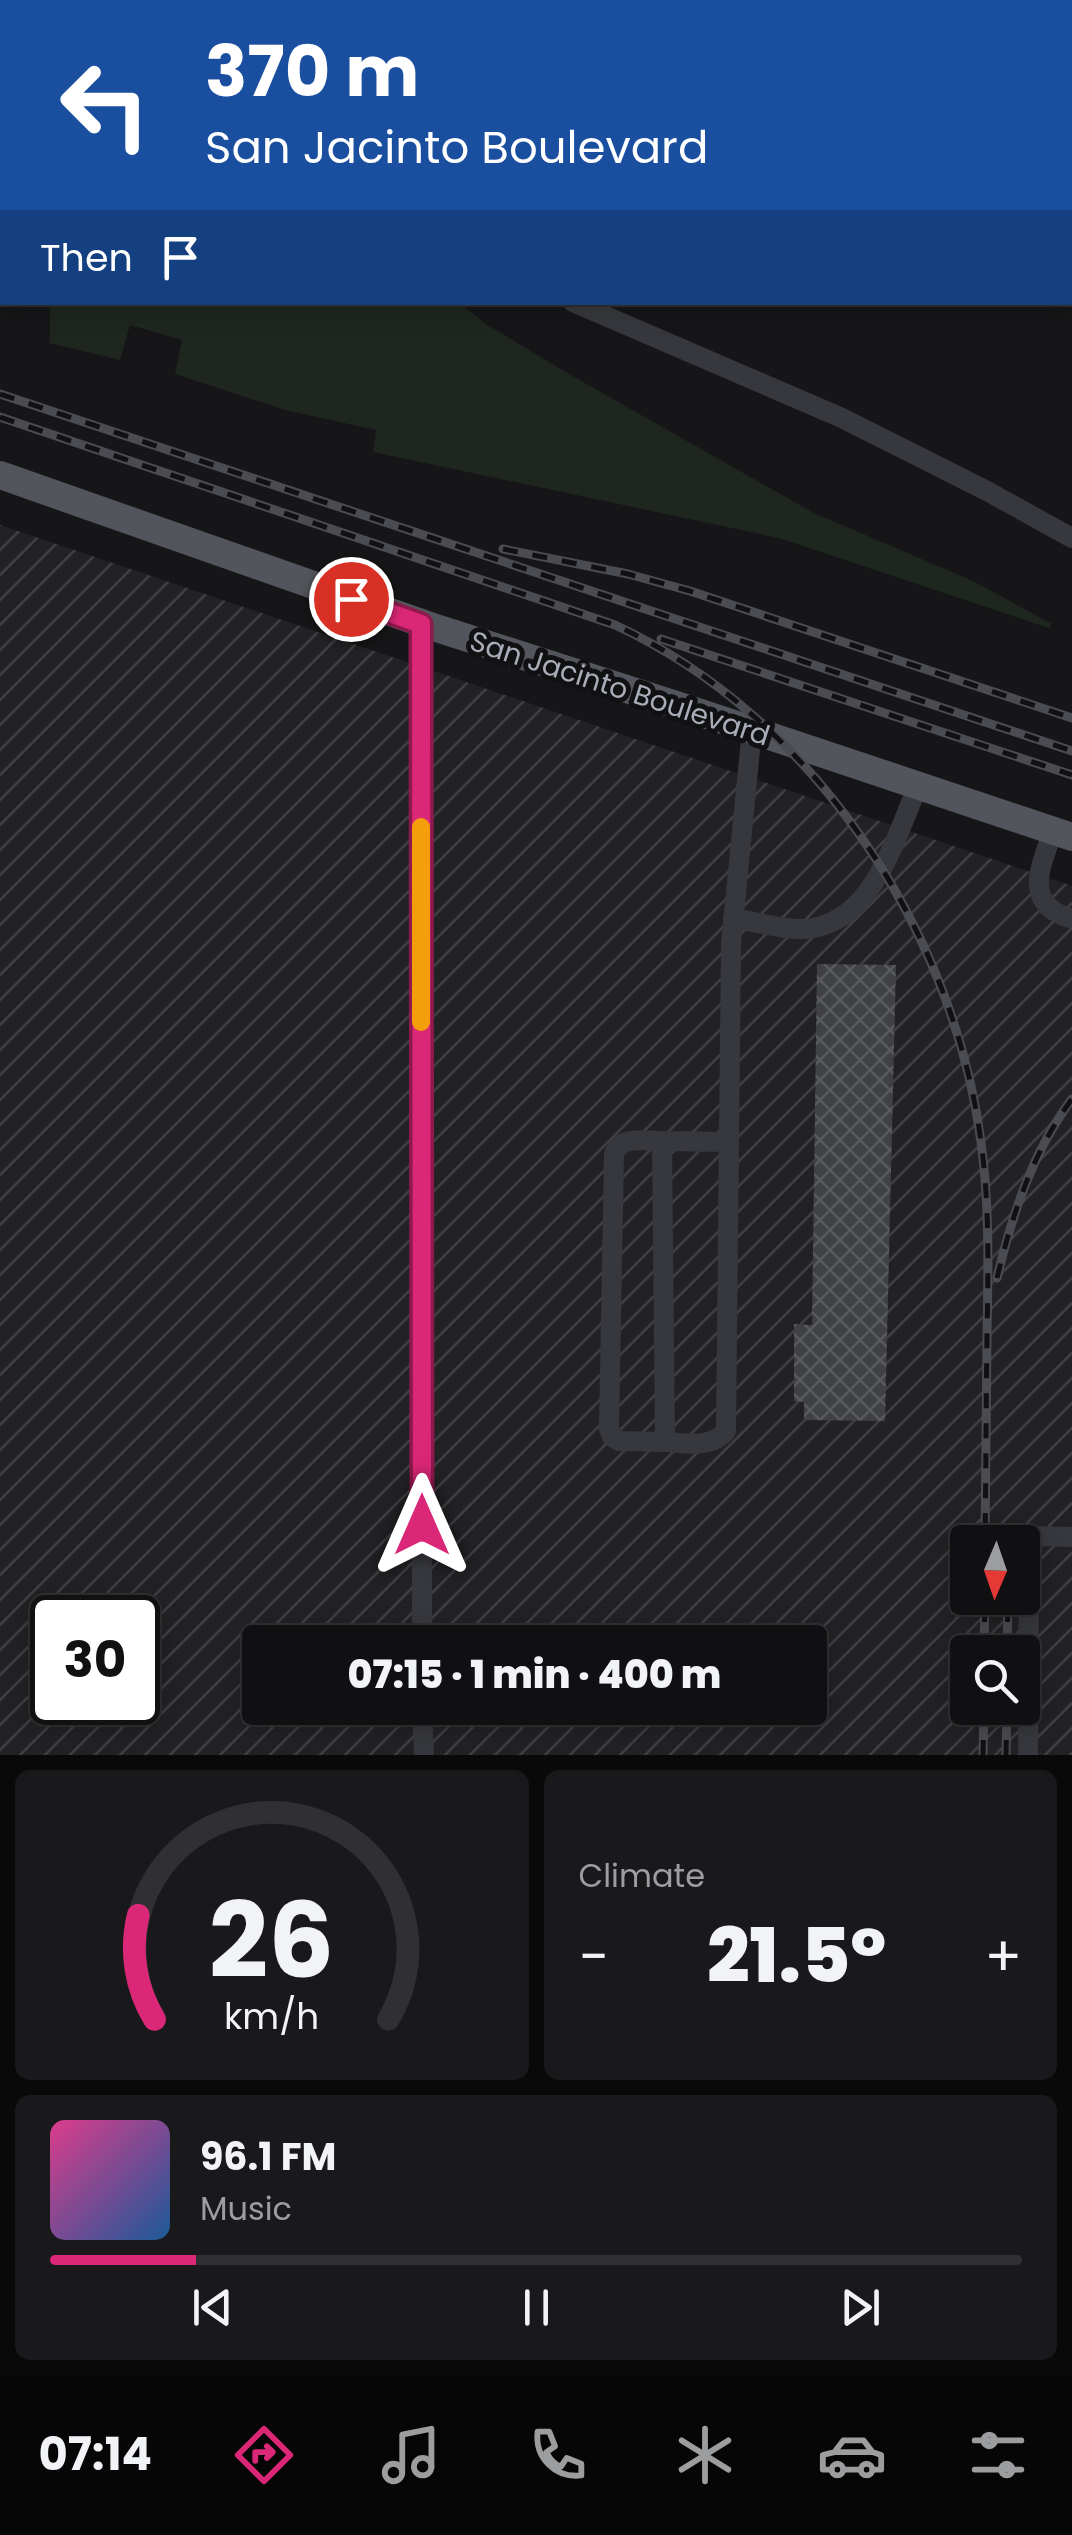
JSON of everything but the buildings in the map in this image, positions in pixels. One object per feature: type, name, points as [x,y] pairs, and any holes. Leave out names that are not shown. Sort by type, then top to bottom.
[{"type":"main road","name":"San Jacinto Boulevard","points":[[0,475],[421,624],[1062,834]]},
{"type":"street","points":[[580,305],[842,418],[988,490],[1072,538]]},
{"type":"street","points":[[421,624],[422,1625]]},
{"type":"street","points":[[729,1142],[624,1141],[616,1147],[609,1429],[619,1441],[709,1443],[726,1431],[734,918],[752,730]]},
{"type":"street","points":[[734,918],[802,929],[837,921],[860,904],[876,882],[918,786]]},
{"type":"street","points":[[1062,834],[1040,870],[1039,892],[1054,914],[1072,919]]},
{"type":"street","points":[[662,1141],[665,1442]]},
{"type":"street","points":[[1028,1755],[1029,1536],[1072,1537]]},
{"type":"street","points":[[423,1725],[424,1755]]},
{"type":"shaded area","points":[[50,305],[462,305],[486,324],[569,374],[814,513],[973,581],[1052,624],[1049,628],[779,538],[373,452],[376,430],[285,410],[175,374],[182,340],[130,325],[120,360],[50,343]]},
{"type":"shaded area","points":[[0,525],[1072,886],[1072,1755],[0,1755]]},
{"type":"railway","points":[[0,394],[1072,751]]},
{"type":"railway","points":[[0,417],[615,625],[686,665],[751,714],[810,772],[861,837],[905,908],[940,984],[965,1062],[981,1142],[987,1215],[985,1525]]},
{"type":"railway","points":[[503,549],[628,574],[690,591],[1072,718]]},
{"type":"railway","points":[[661,639],[1072,775]]},
{"type":"railway","points":[[997,1278],[1026,1184],[1046,1140],[1072,1099]]},
{"type":"railway","points":[[984,1635],[985,1615]]},
{"type":"railway","points":[[1007,1635],[1008,1615]]},
{"type":"railway","points":[[983,1755],[984,1725]]},
{"type":"railway","points":[[1006,1755],[1007,1725]]},
{"type":"slow traffic","points":[[421,827],[421,1022]]},
{"type":"route","points":[[351,599],[421,624],[422,1525]]}]
